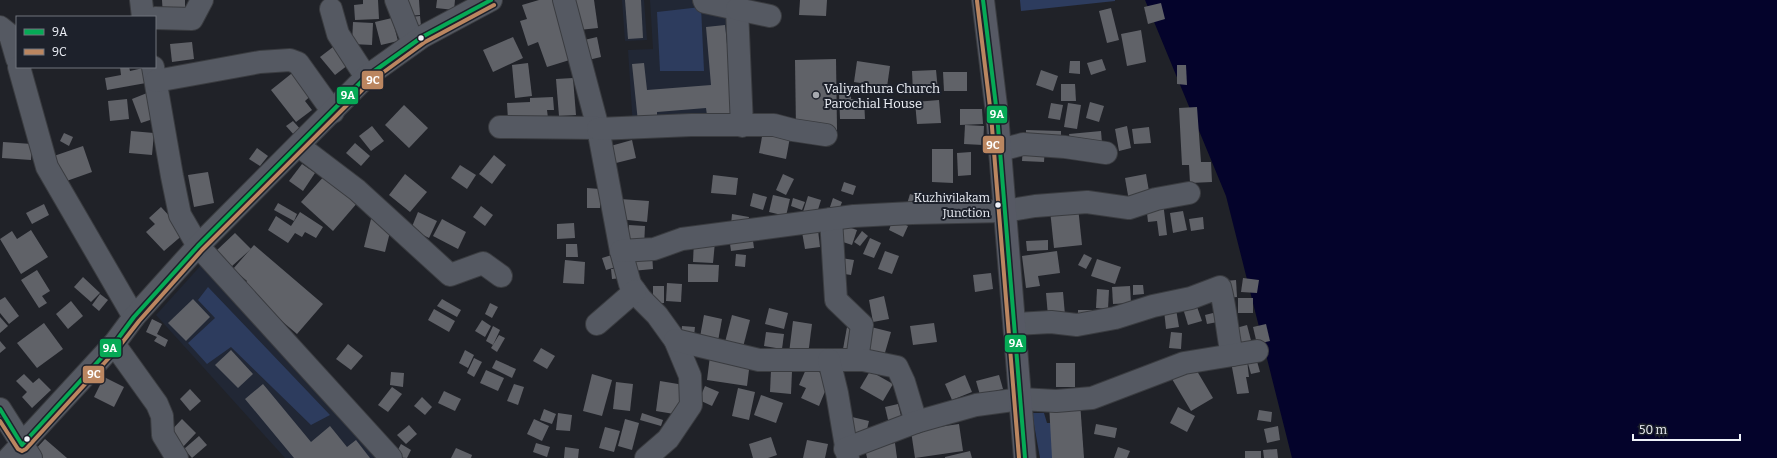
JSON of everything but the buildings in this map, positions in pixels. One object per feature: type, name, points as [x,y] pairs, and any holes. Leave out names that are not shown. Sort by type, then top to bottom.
[{"type":"main road","points":[[983,0],[1000,150],[1025,458]]},
{"type":"street","points":[[141,0],[143,16]]},
{"type":"street","points":[[156,18],[192,19],[202,0]]},
{"type":"street","points":[[396,0],[413,43]]},
{"type":"street","points":[[0,409],[21,454],[114,344],[134,316],[198,246],[366,78],[422,36],[491,0]]},
{"type":"street","points":[[564,0],[598,129],[621,251],[630,284],[657,315],[675,340],[690,376],[691,405],[668,439],[646,458]]},
{"type":"street","points":[[704,0],[705,2],[770,16]]},
{"type":"street","points":[[331,9],[338,34],[366,78]]},
{"type":"street","points":[[737,9],[742,126]]},
{"type":"street","points":[[0,27],[10,35],[16,56]]},
{"type":"street","points":[[332,112],[298,62],[290,60],[154,74],[180,215],[198,246],[391,458]]},
{"type":"street","points":[[19,68],[47,168],[134,316]]},
{"type":"street","points":[[500,127],[598,129],[690,125],[774,125],[793,130],[826,135]]},
{"type":"street","points":[[1000,150],[1023,144],[1065,147],[1106,153]]},
{"type":"street","points":[[299,146],[357,190],[450,275],[484,263],[501,276]]},
{"type":"street","points":[[621,251],[654,249],[682,238],[831,219],[912,212],[1005,211],[1035,206],[1087,202],[1129,208],[1156,199],[1189,193]]},
{"type":"street","points":[[831,219],[836,300],[862,325],[857,360]]},
{"type":"street","points":[[1014,324],[1051,322],[1077,325],[1100,321],[1153,306],[1191,298],[1220,287],[1226,310],[1227,334],[1232,355]]},
{"type":"street","points":[[597,324],[635,291]]},
{"type":"street","points":[[675,340],[759,360],[857,360],[876,362],[896,367],[904,382],[916,422]]},
{"type":"street","points":[[114,344],[157,404],[162,416],[163,435],[177,458]]},
{"type":"street","points":[[829,360],[837,393],[846,454],[916,422],[976,405],[1021,399],[1056,400],[1092,398],[1184,363],[1258,351]]},
{"type":"shaded area","points":[[622,0],[644,0],[647,40],[625,41]]},
{"type":"shaded area","points":[[650,0],[712,0],[731,15],[738,121],[633,127],[628,50],[653,49]]},
{"type":"shaded area","points":[[1020,0],[1115,0],[1115,1],[1021,11]]},
{"type":"shaded area","points":[[1145,0],[1777,0],[1777,458],[1292,458],[1226,196]]},
{"type":"shaded area","points":[[701,7],[704,71],[660,71],[657,12]]},
{"type":"shaded area","points":[[203,263],[378,458],[285,458],[156,315]]},
{"type":"shaded area","points":[[208,287],[330,415],[311,425],[231,347],[207,364],[188,343],[215,318],[198,300]]},
{"type":"shaded area","points":[[1032,413],[1044,413],[1047,423],[1065,423],[1067,458],[1040,458]]},
{"type":"transit line","name":"9A","points":[[0,409],[22,445],[114,344],[134,317],[198,246],[366,77],[422,37],[491,0]]},
{"type":"transit line","name":"9A","points":[[983,0],[997,114],[1025,458]]},
{"type":"transit line","name":"9C","points":[[977,1],[991,115],[1019,458]]},
{"type":"transit line","name":"9C","points":[[0,421],[18,449],[22,451],[26,449],[118,348],[139,321],[202,250],[370,82],[425,42],[494,5]]},
{"type":"place","name":"Valiyathura Church Parochial House","points":[[816,95]]},
{"type":"place","name":"Kuzhivilakam Junction","points":[[998,205]]}]
